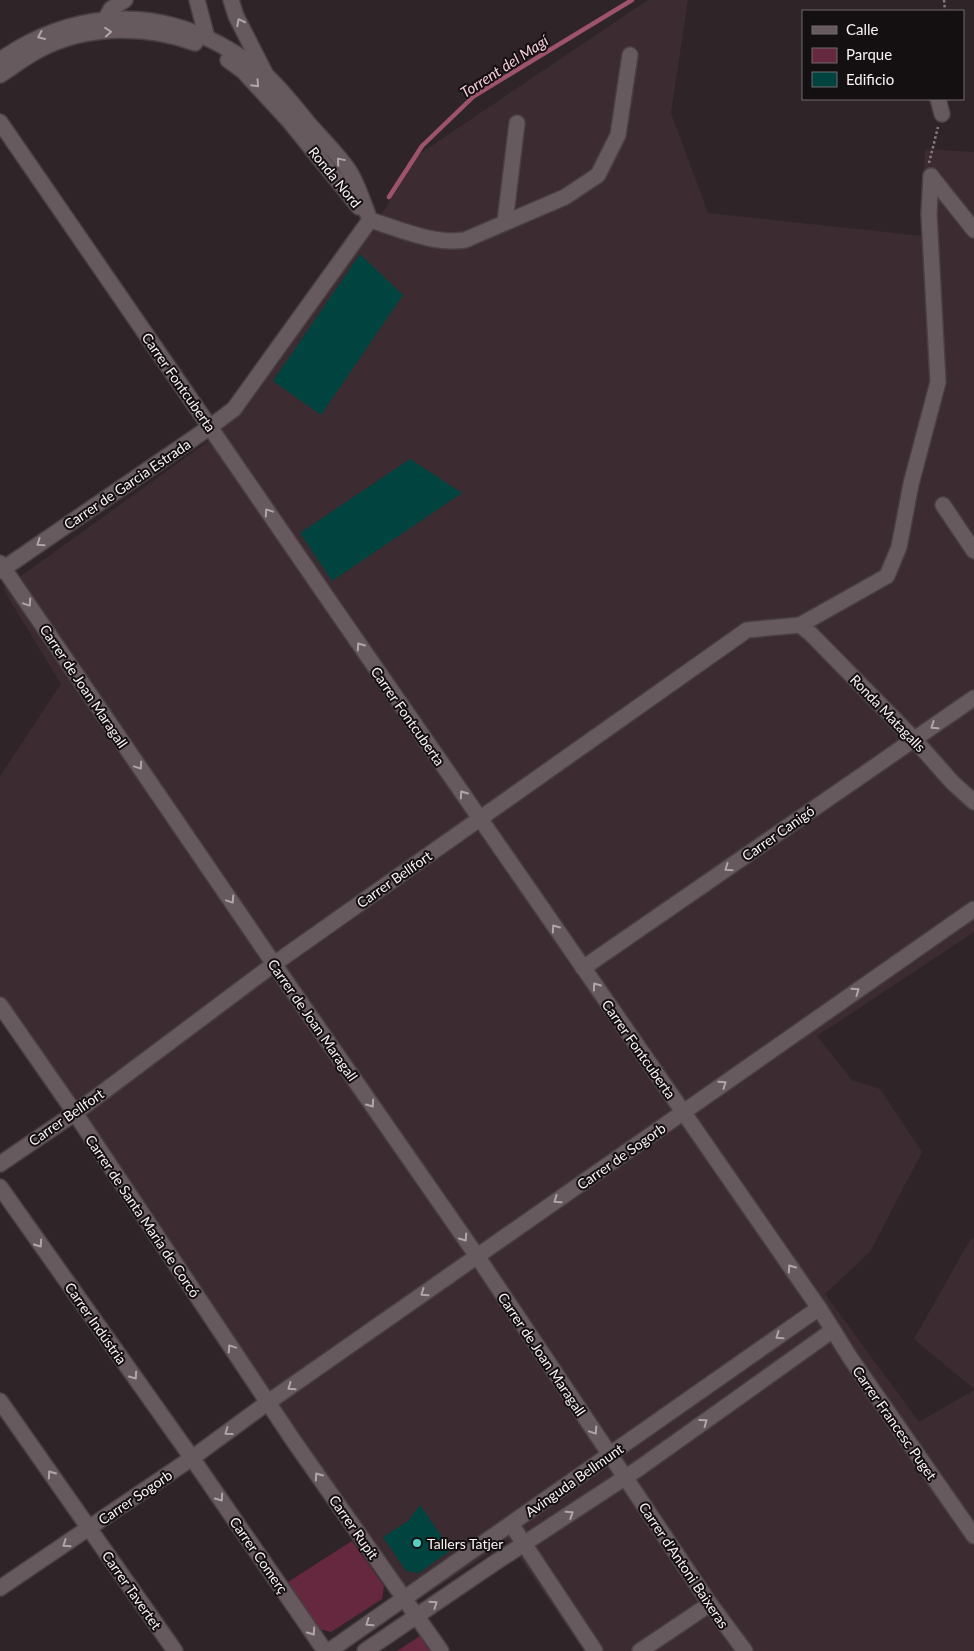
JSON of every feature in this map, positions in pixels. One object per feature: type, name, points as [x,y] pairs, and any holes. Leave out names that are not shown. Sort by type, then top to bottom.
[{"type":"street","points":[[105,20],[111,9],[125,0]]},
{"type":"street","points":[[197,0],[207,38]]},
{"type":"street","points":[[231,0],[236,16],[266,75]]},
{"type":"street","name":"Ronda Nord","points":[[0,60],[19,47],[45,34],[73,25],[123,18],[173,25],[207,38],[235,53],[266,75],[350,173],[370,220]]},
{"type":"street","name":"Ronda Nord","points":[[0,75],[38,50],[59,41],[84,34],[138,31],[182,38],[221,56],[243,71],[290,122],[370,220]]},
{"type":"street","points":[[370,220],[451,242],[465,240],[566,197],[598,175],[618,135],[630,55]]},
{"type":"street","points":[[938,100],[942,114]]},
{"type":"street","name":"Carrer Fontcuberta","points":[[0,122],[819,1308]]},
{"type":"street","points":[[505,222],[517,123]]},
{"type":"street","points":[[931,176],[974,230]]},
{"type":"street","points":[[800,625],[887,576],[899,547],[911,484],[938,382],[930,214],[931,176]]},
{"type":"street","name":"Carrer de Garcia Estrada","points":[[1,567],[234,409],[370,220]]},
{"type":"street","points":[[943,505],[974,550]]},
{"type":"street","name":"Carrer de Joan Maragall","points":[[1,567],[477,1256],[625,1478]]},
{"type":"street","name":"Ronda Matagalls","points":[[800,625],[914,740],[952,782],[974,802]]},
{"type":"street","name":"Carrer Bellfort","points":[[0,1164],[74,1113],[274,964],[746,630],[800,625]]},
{"type":"street","name":"Carrer Canigó","points":[[583,968],[974,698]]},
{"type":"street","name":"Carrer de Sogorb","points":[[267,1403],[974,909]]},
{"type":"street","name":"Carrer de Santa Maria de Corcó","points":[[0,1005],[267,1403]]},
{"type":"street","name":"Carrer Indústria","points":[[0,1187],[6,1208],[192,1458]]},
{"type":"street","name":"Carrer Francesc Puget","points":[[819,1308],[851,1359],[974,1536]]},
{"type":"street","name":"Avinguda Bellmunt","points":[[327,1651],[819,1308]]},
{"type":"street","name":"Avinguda Bellmunt","points":[[365,1651],[625,1478],[833,1330]]},
{"type":"street","name":"Carrer Tavertet","points":[[0,1400],[175,1651]]},
{"type":"street","name":"Carrer Sogorb","points":[[0,1588],[192,1458],[267,1403]]},
{"type":"street","name":"Carrer Rupit","points":[[267,1403],[441,1651]]},
{"type":"street","name":"Carrer Comerç","points":[[192,1458],[327,1651]]},
{"type":"street","name":"Carrer d'Antoni Baixeras","points":[[625,1478],[710,1604],[745,1651]]},
{"type":"street","points":[[511,1524],[595,1651]]},
{"type":"street","points":[[640,1651],[710,1604]]},
{"type":"path","points":[[931,176],[929,161],[942,114]]},
{"type":"shaded area","points":[[648,0],[688,0],[671,113],[708,213],[922,236],[925,149],[974,152],[974,932],[817,1036],[852,1080],[880,1089],[922,1152],[870,1252],[825,1294],[919,1422],[974,1390],[974,1651],[584,1651],[508,1541],[412,1604],[0,1008],[0,776],[61,684],[3,589],[203,445],[241,412],[386,208],[409,161]]},
{"type":"shaded area","points":[[974,1238],[974,1389],[914,1339],[970,1240]]},
{"type":"green space","points":[[352,1541],[384,1586],[382,1599],[331,1632],[319,1629],[288,1582]]},
{"type":"green space","points":[[423,1634],[435,1651],[397,1651]]},
{"type":"building","points":[[360,254],[403,295],[321,415],[273,381]]},
{"type":"building","points":[[410,459],[462,493],[332,581],[300,533]]},
{"type":"building","name":"Tallers Tatjer","points":[[420,1505],[451,1550],[419,1573],[406,1571],[383,1537],[408,1521]]},
{"type":"waterway","name":"Torrent del Magí","points":[[389,197],[422,146],[474,96],[632,0]]},
{"type":"place","name":"Tallers Tatjer","points":[[417,1543]]}]
